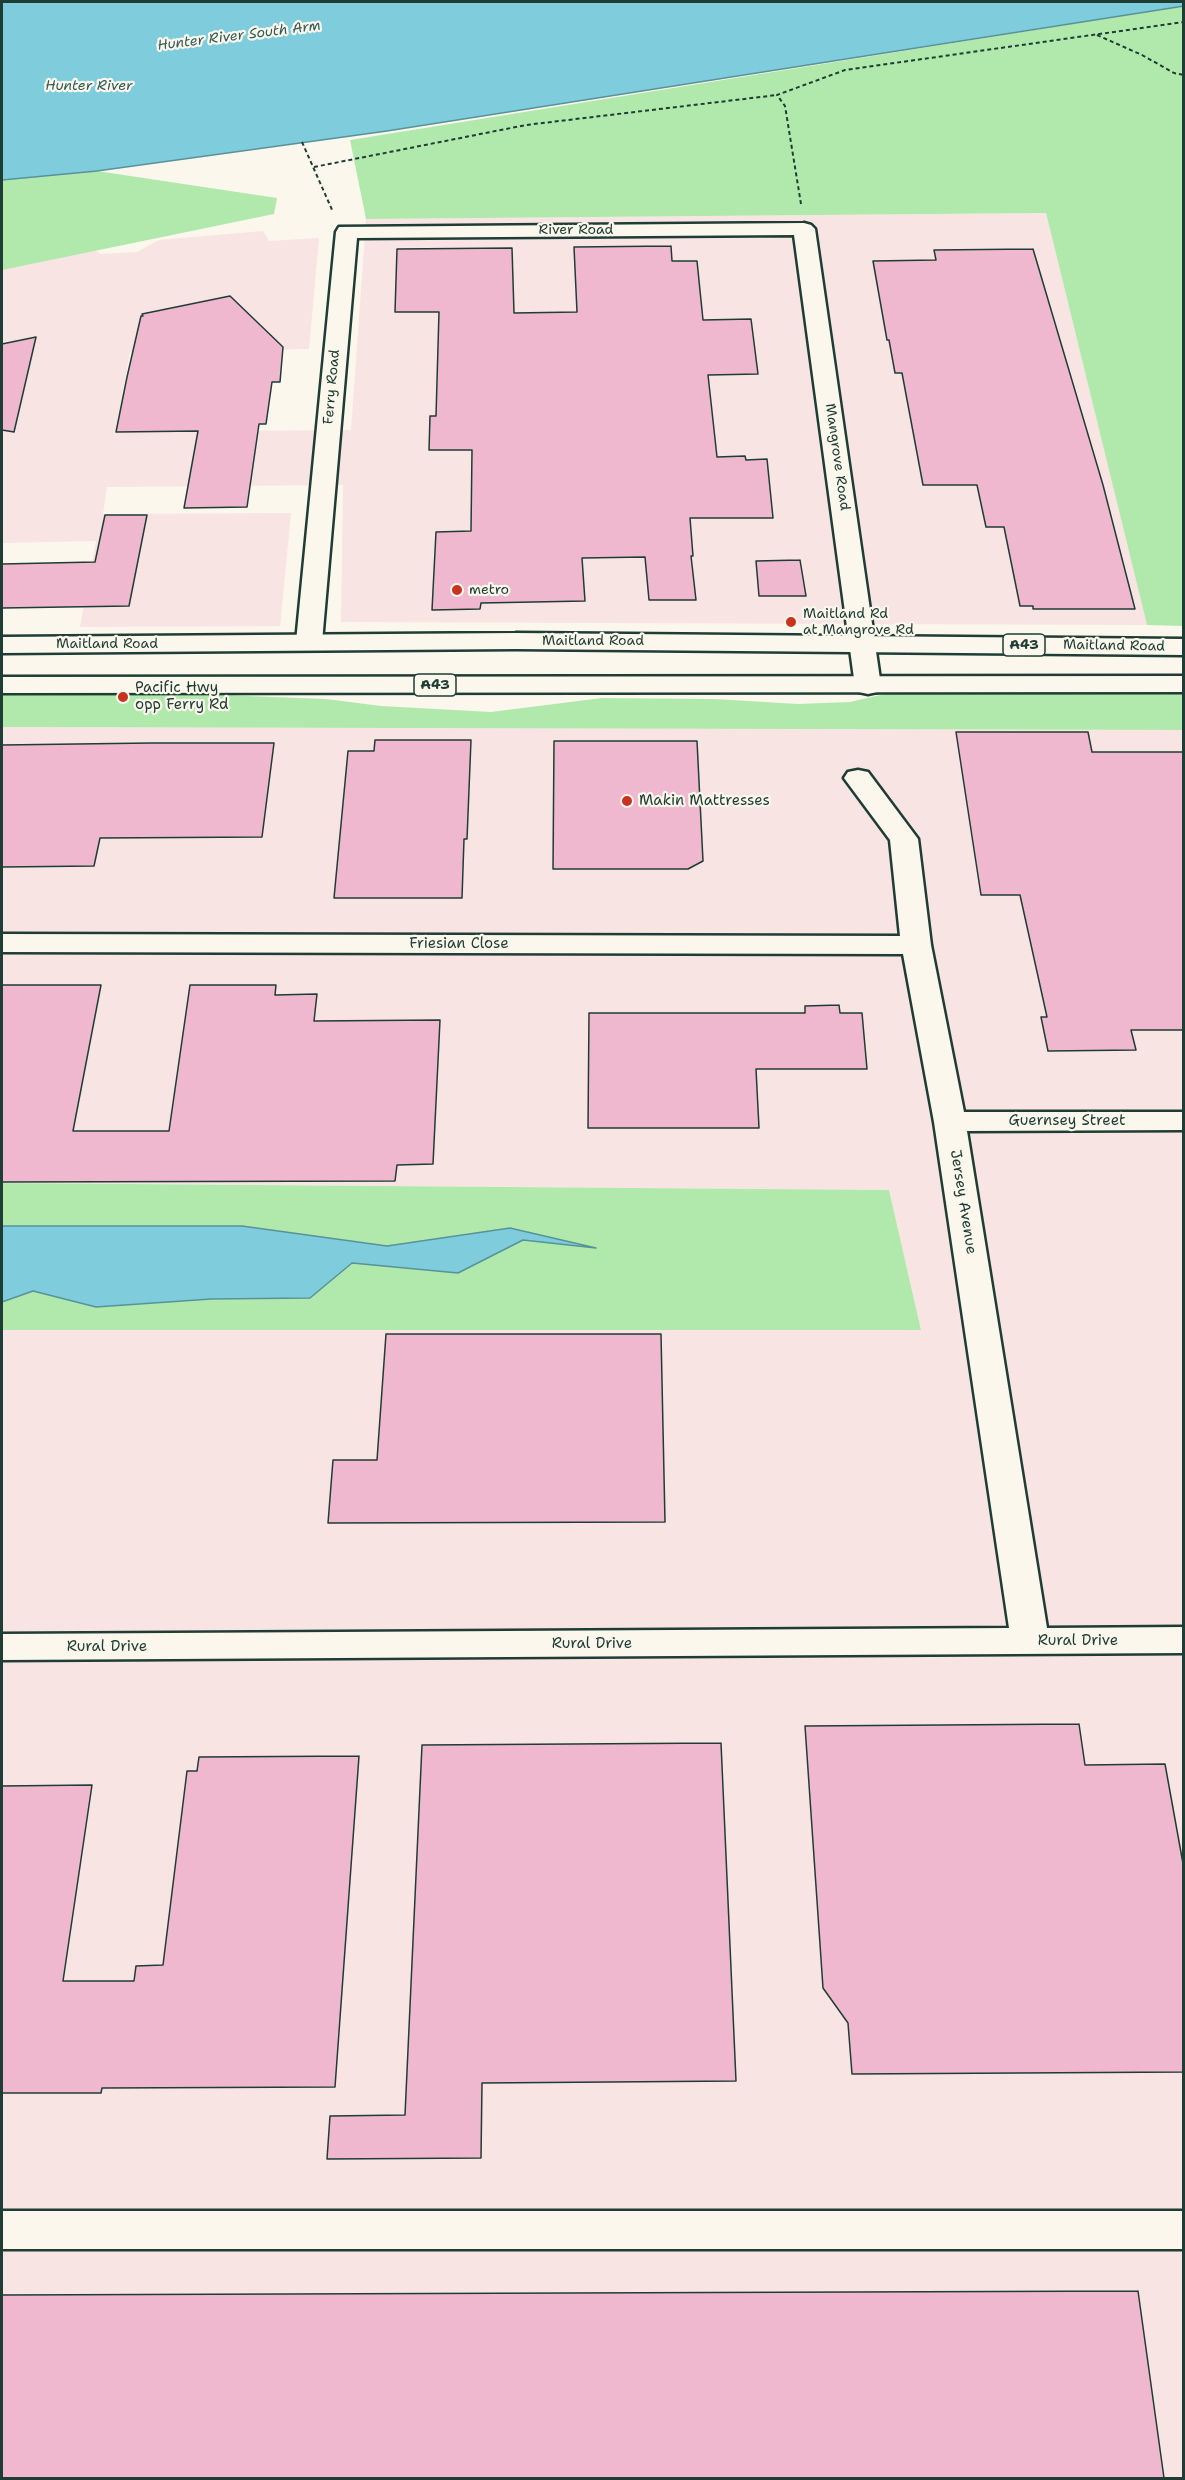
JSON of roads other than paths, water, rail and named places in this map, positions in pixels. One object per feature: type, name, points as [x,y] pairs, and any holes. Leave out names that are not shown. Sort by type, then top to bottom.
[{"type":"main road","name":"River Road","points":[[347,232],[804,229]]},
{"type":"main road","name":"Mangrove Road","points":[[804,229],[864,643],[868,686]]},
{"type":"main road","name":"Ferry Road","points":[[309,642],[347,232]]},
{"type":"main road","name":"Maitland Road","points":[[2,645],[309,642],[1184,646]]},
{"type":"main road","name":"A43","points":[[2,685],[1184,684]]},
{"type":"main road","name":"Jersey Avenue","points":[[858,778],[904,840],[916,945],[950,1122],[1030,1641]]},
{"type":"main road","name":"Friesian Close","points":[[2,943],[916,945]]},
{"type":"main road","name":"Guernsey Street","points":[[950,1122],[1184,1121]]},
{"type":"main road","name":"Rural Drive","points":[[2,1647],[1184,1640]]},
{"type":"main road","points":[[2,2230],[1184,2230]]},
{"type":"water","name":"Hunter River","points":[[2,2],[1183,2],[1184,6],[387,131],[97,171],[2,180]]},
{"type":"water","points":[[2,1226],[242,1226],[387,1246],[510,1228],[596,1248],[523,1240],[458,1273],[352,1263],[310,1298],[211,1299],[96,1307],[33,1291],[2,1302]]},
{"type":"place","name":"metro","points":[[457,590]]},
{"type":"place","name":"Maitland Rd at Mangrove Rd","points":[[791,622]]},
{"type":"place","name":"Pacific Hwy opp Ferry Rd","points":[[123,697]]},
{"type":"place","name":"Makin Mattresses","points":[[627,801]]},
{"type":"water label","name":"Hunter River South Arm","points":[[239,36]]}]
